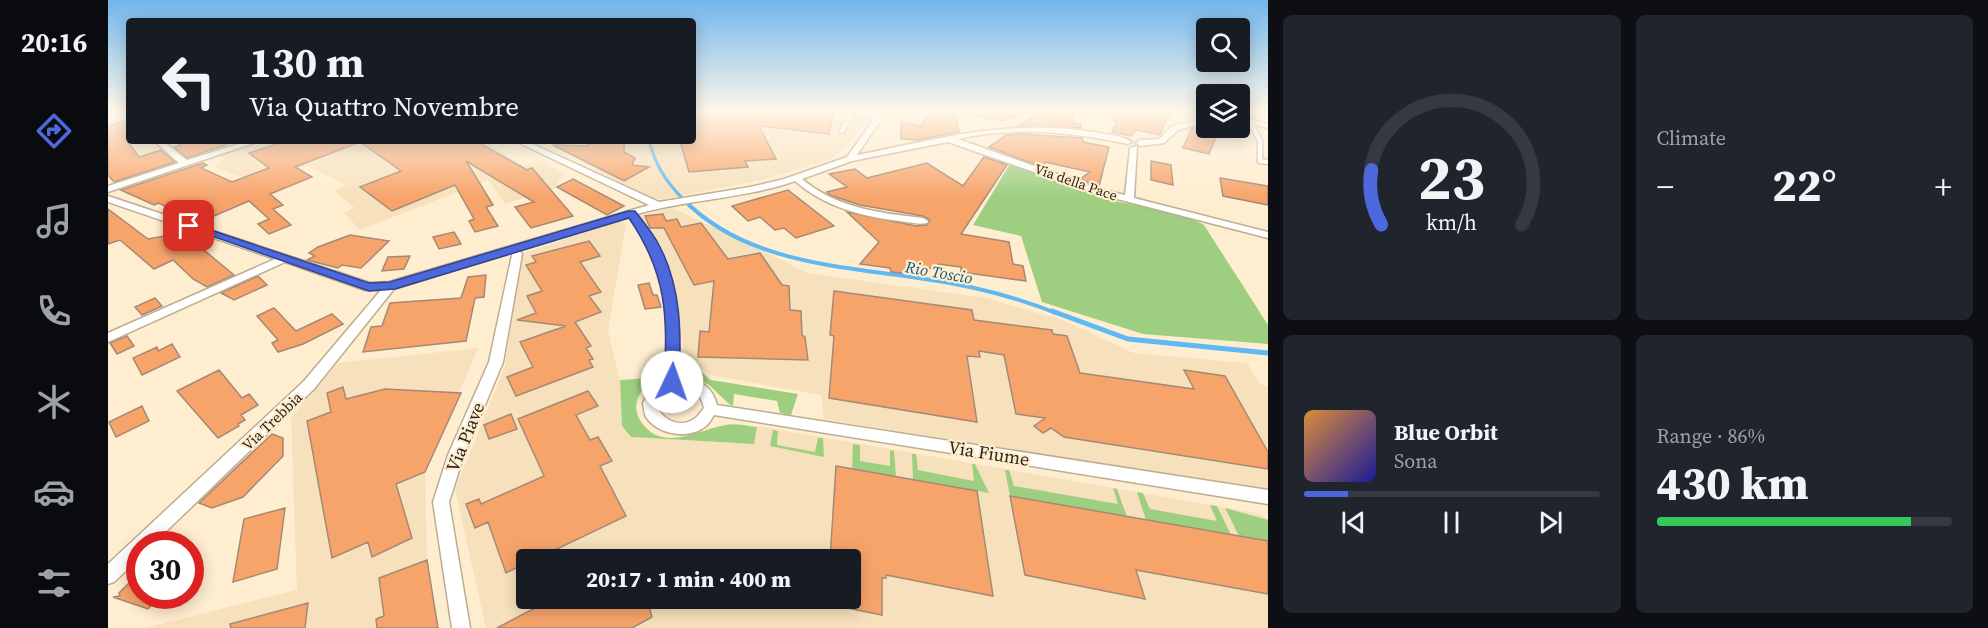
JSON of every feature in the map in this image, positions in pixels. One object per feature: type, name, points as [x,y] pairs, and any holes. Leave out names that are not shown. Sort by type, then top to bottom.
[{"type":"street","points":[[850,159],[864,139]]},
{"type":"street","points":[[108,199],[369,287],[390,286],[658,205],[695,200],[795,178],[850,159],[947,139]]},
{"type":"street","name":"Via della Pace","points":[[950,139],[1129,200],[1268,234]]},
{"type":"street","points":[[1106,139],[1134,145],[1163,139]]},
{"type":"street","points":[[162,144],[186,164]]},
{"type":"street","points":[[108,189],[247,144]]},
{"type":"street","points":[[526,144],[658,205]]},
{"type":"street","points":[[1129,200],[1134,145]]},
{"type":"street","points":[[795,178],[810,191],[851,211],[923,221]]},
{"type":"street","points":[[632,213],[653,245],[668,284],[674,333],[672,382]]},
{"type":"street","name":"Via Piave","points":[[461,628],[441,502],[456,455],[496,362],[517,254],[512,249]]},
{"type":"street","points":[[108,338],[284,259]]},
{"type":"street","name":"Via Trebbia","points":[[155,531],[309,385],[390,286]]},
{"type":"street","points":[[672,382],[694,384],[705,392],[711,410],[707,418],[689,428],[677,429],[656,421],[650,411],[649,402],[660,387],[672,382]]},
{"type":"street","name":"Via Fiume","points":[[711,410],[1268,497]]},
{"type":"street","name":"Via Trebbia","points":[[108,576],[126,559]]},
{"type":"lane","points":[[1259,139],[1260,160],[1268,162]]},
{"type":"shaded area","points":[[696,139],[852,139],[831,159],[761,180],[662,199],[646,197],[549,144],[696,144]]},
{"type":"shaded area","points":[[254,144],[491,144],[489,145],[524,166],[538,160],[564,173],[555,188],[505,204],[488,180],[360,230],[344,213],[354,207],[334,191],[346,185],[307,166],[259,184],[212,166],[225,159],[219,155]]},
{"type":"shaded area","points":[[673,208],[808,273],[986,298],[1062,320],[1134,353],[1247,363],[1260,384],[1268,387],[1268,491],[824,419],[821,395],[709,375],[685,352],[663,249],[638,216]]},
{"type":"shaded area","points":[[620,221],[626,224],[608,331],[620,380],[622,426],[631,437],[753,444],[758,426],[1257,513],[1268,519],[1268,628],[486,628],[455,490],[505,366],[521,254]]},
{"type":"shaded area","points":[[478,348],[425,472],[427,560],[438,628],[145,628],[297,590],[291,417],[338,363]]},
{"type":"green space","points":[[1010,164],[1119,202],[1183,214],[1204,225],[1268,325],[1268,344],[1143,334],[1042,302],[1021,236],[973,225]]},
{"type":"green space","points":[[663,354],[667,354],[666,368],[642,390],[636,404],[638,417],[648,430],[658,436],[669,438],[737,424],[757,427],[754,444],[631,437],[622,426],[620,380],[651,378],[651,370],[663,369]]},
{"type":"green space","points":[[682,356],[711,380],[798,394],[791,415],[780,413],[777,401],[734,394],[733,406],[729,404],[709,385],[688,371]]},
{"type":"green space","points":[[773,430],[778,431],[777,445],[815,452],[818,438],[823,438],[824,457],[770,446]]},
{"type":"green space","points":[[853,444],[860,445],[860,461],[890,466],[890,450],[894,451],[896,477],[852,469]]},
{"type":"green space","points":[[912,454],[916,454],[918,470],[974,481],[972,464],[975,464],[989,493],[913,479]]},
{"type":"green space","points":[[1005,470],[1009,470],[1014,486],[1118,504],[1113,488],[1117,489],[1127,517],[1010,496]]},
{"type":"green space","points":[[1137,492],[1143,493],[1150,509],[1217,521],[1210,505],[1217,506],[1231,535],[1146,520]]},
{"type":"green space","points":[[1225,508],[1268,520],[1268,545],[1239,536]]},
{"type":"building","points":[[108,139],[126,139],[126,144],[130,144],[139,157],[161,150],[175,162],[114,182],[108,175]]},
{"type":"building","points":[[696,139],[766,139],[776,159],[745,161],[748,167],[689,172],[681,144],[696,144]]},
{"type":"building","points":[[1000,139],[1082,139],[1083,142],[1109,147],[1099,186],[1080,179],[1090,172],[1045,162],[1044,166],[1034,164],[989,147]]},
{"type":"building","points":[[1187,139],[1215,139],[1209,154],[1183,148]]},
{"type":"building","points":[[178,144],[228,144],[187,158],[174,147],[180,145]]},
{"type":"building","points":[[277,144],[355,144],[295,167],[312,177],[270,194],[283,205],[273,209],[291,225],[269,234],[258,224],[269,219],[249,201],[207,219],[185,209],[176,212],[159,203],[154,205],[121,190],[203,163],[207,165],[201,168],[232,182],[269,168],[249,153]]},
{"type":"building","points":[[363,144],[481,144],[527,170],[532,168],[573,216],[531,228],[515,207],[534,202],[466,161],[493,205],[486,207],[498,226],[475,232],[469,221],[474,219],[455,185],[392,211],[360,187],[401,171]]},
{"type":"building","points":[[624,144],[624,152],[635,158],[632,165],[649,167],[624,181],[553,145]]},
{"type":"building","points":[[984,157],[1007,165],[961,234],[1009,242],[1013,264],[1023,266],[1026,281],[961,272],[961,267],[938,264],[938,270],[924,267],[925,275],[891,272],[890,268],[860,264],[879,242],[847,212],[916,226],[927,225],[930,220],[923,216],[860,205],[830,195],[827,192],[847,187],[829,174],[855,169],[867,178],[927,163],[963,186]]},
{"type":"building","points":[[1151,161],[1171,165],[1173,185],[1151,180]]},
{"type":"building","points":[[1220,178],[1268,186],[1268,205],[1223,196]]},
{"type":"building","points":[[573,179],[624,206],[607,215],[557,187]]},
{"type":"building","points":[[788,190],[834,226],[796,238],[784,228],[775,230],[760,217],[748,221],[732,206]]},
{"type":"building","points":[[108,209],[148,239],[165,236],[205,251],[234,275],[207,287],[193,279],[173,260],[154,269],[120,240],[108,244]]},
{"type":"building","points":[[663,214],[666,221],[677,219],[681,227],[701,223],[728,259],[760,253],[782,285],[789,286],[790,310],[801,311],[802,335],[805,337],[808,360],[698,357],[700,331],[709,332],[714,281],[694,285],[664,228],[650,228],[645,216]]},
{"type":"building","points":[[454,232],[461,244],[439,249],[433,237]]},
{"type":"building","points":[[350,235],[389,241],[361,268],[342,265],[338,268],[307,260],[315,256],[309,253],[318,247]]},
{"type":"building","points":[[589,241],[600,256],[580,262],[601,292],[589,296],[601,312],[575,322],[591,346],[586,348],[593,359],[589,360],[593,367],[516,396],[507,377],[533,367],[520,342],[566,326],[517,320],[536,313],[527,296],[542,291],[526,265],[536,262],[532,256]]},
{"type":"building","points":[[410,256],[404,269],[382,271],[388,257]]},
{"type":"building","points":[[486,275],[484,297],[475,298],[466,341],[363,352],[371,327],[382,326],[390,303],[461,298],[468,277]]},
{"type":"building","points":[[258,276],[267,285],[234,300],[221,293]]},
{"type":"building","points":[[649,283],[661,307],[645,309],[638,285]]},
{"type":"building","points":[[834,291],[972,310],[974,320],[1052,330],[1053,334],[1067,336],[1080,373],[1194,389],[1184,370],[1225,376],[1268,452],[1268,469],[1064,437],[1051,428],[1043,433],[1034,426],[1045,418],[1016,414],[1004,355],[979,351],[980,357],[967,356],[977,422],[829,398],[834,336],[830,335]]},
{"type":"building","points":[[155,298],[162,306],[142,315],[135,307]]},
{"type":"building","points":[[274,308],[296,331],[332,314],[343,324],[303,344],[278,352],[272,343],[278,340],[257,316]]},
{"type":"building","points":[[127,336],[134,346],[117,354],[110,343]]},
{"type":"building","points":[[172,344],[180,357],[142,375],[133,358],[157,347],[158,351]]},
{"type":"building","points":[[219,370],[242,398],[249,394],[258,405],[241,415],[245,420],[238,424],[239,426],[218,438],[177,391]]},
{"type":"building","points":[[343,387],[346,399],[385,389],[461,393],[425,472],[396,484],[412,538],[372,557],[368,542],[332,558],[307,421],[331,412],[327,393]]},
{"type":"building","points":[[588,391],[598,406],[576,415],[590,440],[598,437],[612,461],[600,466],[626,516],[557,549],[516,549],[516,568],[506,573],[488,522],[475,528],[466,504],[479,499],[481,504],[544,476],[518,419]]},
{"type":"building","points":[[142,406],[149,421],[116,437],[109,422]]},
{"type":"building","points":[[511,414],[517,429],[489,439],[484,425]]},
{"type":"building","points":[[272,434],[283,438],[283,456],[243,497],[212,508],[199,503]]},
{"type":"building","points":[[836,466],[977,491],[993,596],[886,575],[886,578],[882,578],[882,615],[852,609],[861,609],[861,549],[831,549]]},
{"type":"building","points":[[1010,496],[1268,541],[1268,594],[1136,570],[1145,599],[1025,575]]},
{"type":"building","points":[[285,508],[277,569],[233,582],[244,519]]},
{"type":"building","points":[[427,560],[438,628],[377,628],[376,619],[384,616],[379,578]]},
{"type":"building","points":[[126,586],[126,601],[113,597],[120,596],[119,593]]},
{"type":"building","points":[[308,603],[305,628],[231,628],[230,624]]},
{"type":"building","points":[[533,609],[650,609],[652,617],[632,628],[497,628]]},
{"type":"waterway","name":"Rio Toscio","points":[[650,144],[662,173],[683,199]]},
{"type":"waterway","name":"Rio Toscio","points":[[683,199],[707,220],[763,249],[824,264],[971,287],[1023,301],[1056,313]]},
{"type":"waterway","name":"Rio Toscio","points":[[1052,311],[1128,339],[1268,353]]},
{"type":"route","points":[[189,226],[369,287],[390,286],[632,213],[653,245],[668,284],[674,333],[672,382]]}]
